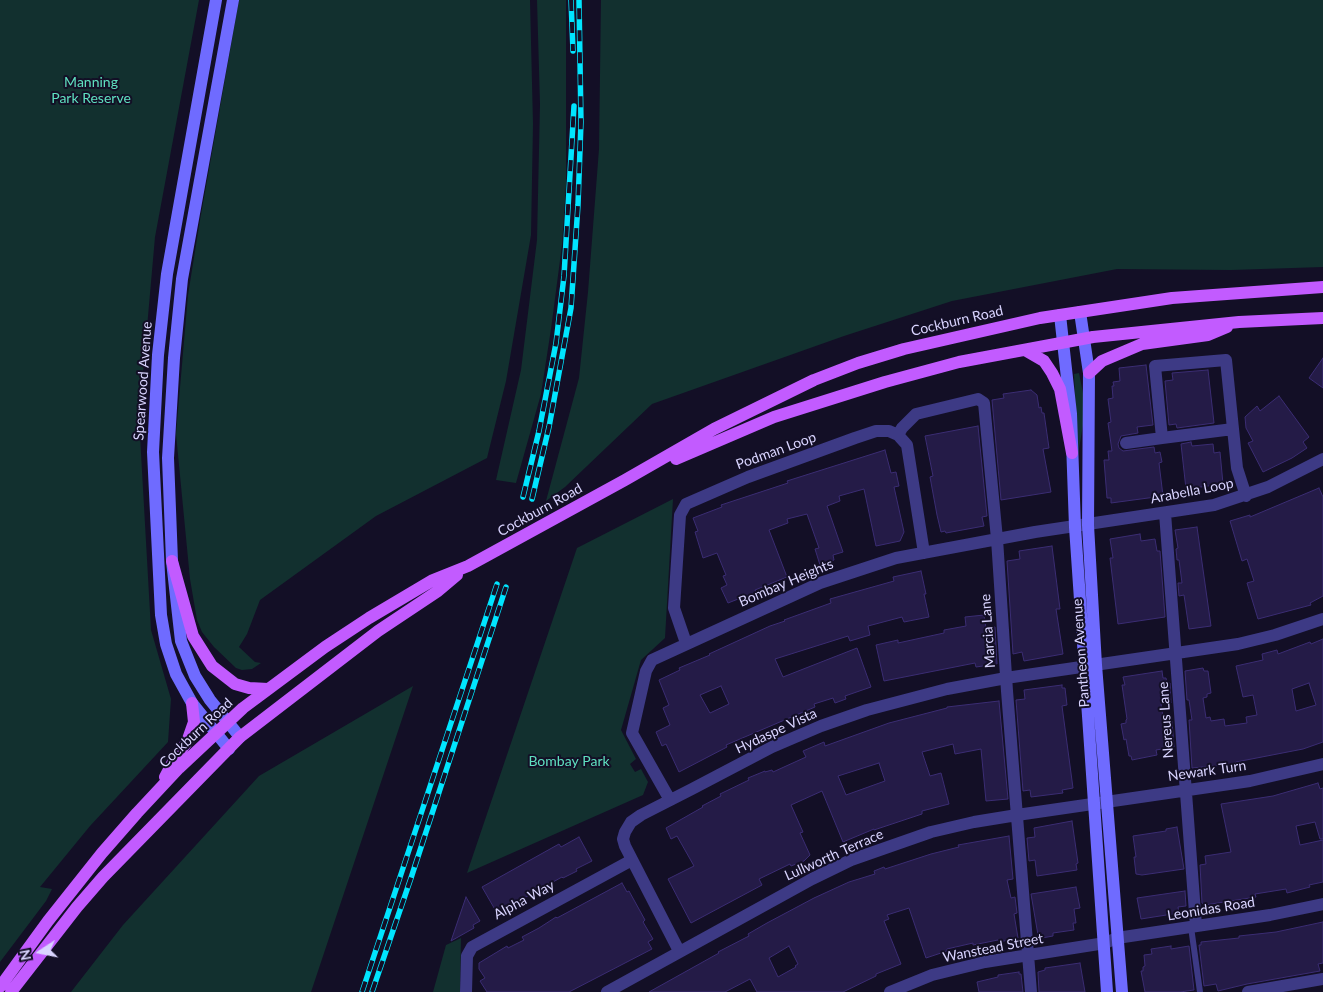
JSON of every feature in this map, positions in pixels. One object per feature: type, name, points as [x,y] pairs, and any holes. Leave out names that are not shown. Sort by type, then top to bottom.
[{"type":"main road","name":"Spearwood Avenue","points":[[216,0],[167,274],[158,355],[153,452],[161,615],[166,644],[176,674],[192,703],[229,749]]},
{"type":"main road","name":"Spearwood Avenue","points":[[232,0],[182,279],[174,358],[168,458],[172,561],[181,641],[195,676],[210,700],[240,737]]},
{"type":"main road","name":"Cockburn Road","points":[[0,987],[36,936],[102,853],[158,790],[228,722],[268,689],[325,647],[434,580],[468,566],[714,429],[834,372],[904,349],[1060,315],[1172,298],[1323,287]]},
{"type":"main road","name":"Pantheon Avenue","points":[[1080,312],[1088,373],[1088,525],[1091,666],[1111,941],[1122,992]]},
{"type":"main road","name":"Pantheon Avenue","points":[[1060,315],[1071,414],[1075,527],[1091,666]]},
{"type":"main road","name":"Cockburn Road","points":[[625,480],[774,417],[885,382],[959,362],[1084,339],[1239,322],[1323,318]]},
{"type":"main road","points":[[1088,373],[1102,361],[1142,344],[1208,335],[1239,322]]},
{"type":"main road","points":[[1025,350],[1044,361],[1060,389],[1072,453]]},
{"type":"main road","points":[[172,561],[193,636],[212,666],[234,684],[249,688],[268,689]]},
{"type":"main road","name":"Cockburn Road","points":[[11,992],[77,907],[103,877],[240,737],[370,637],[438,591],[468,566]]},
{"type":"main road","points":[[158,790],[174,760],[187,742],[194,722],[192,703]]},
{"type":"main road","name":"Pantheon Avenue","points":[[1107,992],[1111,941]]},
{"type":"street","points":[[1162,438],[1155,366],[1226,360],[1237,468],[1246,496]]},
{"type":"street","name":"Marcia Lane","points":[[898,435],[902,428],[916,414],[978,399],[984,404],[998,539],[1006,678],[1030,992]]},
{"type":"street","points":[[1126,443],[1232,429]]},
{"type":"street","name":"Podman Loop","points":[[686,643],[674,608],[679,520],[686,504],[748,476],[876,431],[889,431],[898,435]]},
{"type":"street","points":[[898,435],[907,445],[924,552]]},
{"type":"street","name":"Arabella Loop","points":[[1088,525],[1214,505],[1246,496],[1268,487],[1323,459]]},
{"type":"street","name":"Nereus Lane","points":[[1165,513],[1186,790],[1193,926]]},
{"type":"street","name":"Bombay Heights","points":[[670,800],[632,733],[646,671],[652,660],[820,583],[887,561],[924,552],[1088,525]]},
{"type":"street","points":[[1091,666],[1238,644],[1275,636],[1323,619]]},
{"type":"street","name":"Hydaspe Vista","points":[[679,951],[623,839],[631,822],[641,815],[772,747],[821,726],[867,710],[938,692],[1006,678],[1091,666]]},
{"type":"street","name":"Newark Turn","points":[[1100,802],[1250,780],[1323,764]]},
{"type":"street","name":"Lullworth Terrace","points":[[607,992],[812,879],[886,846],[931,832],[974,822],[1100,802]]},
{"type":"street","name":"Alpha Way","points":[[466,992],[467,956],[472,947],[632,860]]},
{"type":"street","name":"Leonidas Road","points":[[1111,941],[1193,926],[1270,915],[1323,904]]},
{"type":"street","name":"Wanstead Street","points":[[890,992],[932,975],[985,962],[1111,941]]},
{"type":"street","points":[[1248,992],[1323,979]]},
{"type":"lane","name":"Nereus Lane","points":[[1193,926],[1200,992]]},
{"type":"green space","name":"Manning Park Reserve","points":[[0,0],[199,0],[155,237],[139,418],[151,630],[171,699],[168,742],[90,826],[40,887],[52,889],[46,901],[0,962]]},
{"type":"green space","points":[[239,0],[530,0],[533,124],[531,235],[506,381],[487,458],[376,516],[260,600],[247,634],[239,647],[255,662],[261,663],[252,669],[242,670],[236,668],[214,647],[202,632],[197,620],[190,579],[176,434],[188,295]]},
{"type":"green space","points":[[537,0],[566,0],[566,185],[562,245],[541,394],[516,483],[496,480],[521,370],[537,240],[540,104]]},
{"type":"green space","points":[[601,0],[1323,0],[1323,267],[1231,270],[1117,269],[952,301],[844,336],[652,404],[565,487],[546,501],[579,378],[599,149]]},
{"type":"green space","points":[[1079,373],[1083,393],[1083,425],[1078,455],[1074,374]]},
{"type":"green space","name":"Bombay Park","points":[[673,499],[665,638],[641,660],[621,730],[636,759],[630,764],[635,772],[641,769],[648,782],[643,795],[467,873],[577,548]]},
{"type":"green space","points":[[413,686],[311,992],[71,992],[123,925],[259,776]]},
{"type":"green space","points":[[461,938],[460,992],[433,992],[446,945]]},
{"type":"building","points":[[1323,358],[1323,388],[1309,378]]},
{"type":"building","points":[[1146,365],[1153,425],[1137,427],[1138,433],[1121,436],[1118,444],[1119,448],[1123,451],[1154,447],[1155,453],[1160,452],[1162,462],[1159,463],[1163,496],[1111,503],[1111,498],[1107,498],[1104,460],[1109,460],[1108,451],[1112,451],[1108,423],[1111,422],[1108,399],[1113,398],[1113,382],[1120,381],[1119,368]]},
{"type":"building","points":[[1208,370],[1214,423],[1177,428],[1176,424],[1169,425],[1165,381],[1173,380],[1172,373]]},
{"type":"building","points":[[1031,390],[1037,395],[1039,408],[1041,407],[1042,413],[1044,413],[1049,448],[1043,449],[1051,492],[1001,500],[992,400],[1004,398],[1003,394]]},
{"type":"building","points":[[1279,396],[1309,437],[1303,442],[1307,448],[1292,458],[1263,472],[1248,443],[1253,441],[1246,428],[1245,417],[1257,406],[1260,411]]},
{"type":"building","points":[[978,426],[987,516],[982,517],[984,526],[946,533],[945,531],[941,532],[930,477],[933,476],[925,436]]},
{"type":"building","points":[[1191,442],[1192,446],[1213,444],[1214,453],[1220,452],[1223,484],[1186,489],[1181,444]]},
{"type":"building","points":[[885,450],[891,473],[896,472],[899,486],[894,487],[904,532],[900,541],[876,546],[864,489],[839,496],[840,501],[827,506],[843,552],[833,555],[834,560],[820,565],[815,549],[819,548],[807,514],[787,519],[788,523],[769,530],[787,577],[728,603],[721,588],[727,585],[723,576],[726,575],[717,553],[703,558],[695,532],[698,531],[693,518],[722,507],[721,505],[788,483],[787,481]]},
{"type":"building","points":[[1319,488],[1323,497],[1323,596],[1310,603],[1311,605],[1258,619],[1247,583],[1254,581],[1247,559],[1242,561],[1230,521],[1250,515],[1250,517]]},
{"type":"building","points":[[1197,527],[1211,626],[1189,629],[1184,595],[1179,596],[1178,583],[1182,583],[1179,560],[1177,560],[1176,549],[1178,548],[1175,530]]},
{"type":"building","points":[[1140,534],[1141,541],[1155,539],[1157,551],[1160,551],[1165,617],[1118,624],[1110,558],[1113,558],[1110,539]]},
{"type":"building","points":[[1052,546],[1060,609],[1056,609],[1063,654],[1024,661],[1022,652],[1013,654],[1007,561],[1020,559],[1019,551]]},
{"type":"building","points":[[921,571],[929,617],[904,622],[902,617],[868,626],[870,635],[850,641],[848,636],[775,659],[783,677],[857,648],[871,687],[845,696],[846,699],[835,703],[833,698],[814,704],[815,707],[726,745],[727,747],[679,772],[666,744],[662,746],[656,732],[670,725],[663,708],[669,705],[659,680],[680,670],[679,668],[770,626],[831,603],[830,599],[894,581],[893,577]],"holes":[[[721,686],[729,704],[710,713],[700,695]]]},
{"type":"building","points":[[984,615],[986,628],[995,627],[997,664],[976,667],[975,663],[884,681],[876,645],[898,640],[898,643],[944,633],[944,630],[966,626],[965,617]]},
{"type":"building","points":[[1323,639],[1323,742],[1303,749],[1236,762],[1236,764],[1192,768],[1189,720],[1192,720],[1189,700],[1187,700],[1185,671],[1203,668],[1204,671],[1208,671],[1211,693],[1203,698],[1206,718],[1210,717],[1211,721],[1224,719],[1225,726],[1247,723],[1246,717],[1257,715],[1253,695],[1243,697],[1236,666],[1263,660],[1262,654],[1277,650],[1278,654],[1310,642],[1311,644]],"holes":[[[1309,683],[1316,705],[1296,711],[1292,689]]]},
{"type":"building","points":[[1162,671],[1163,678],[1166,678],[1167,683],[1170,683],[1171,703],[1161,704],[1164,723],[1172,721],[1174,747],[1156,750],[1157,755],[1132,760],[1131,756],[1129,756],[1126,739],[1124,740],[1121,724],[1126,723],[1127,719],[1122,685],[1125,685],[1123,677]]},
{"type":"building","points":[[1062,685],[1062,688],[1065,688],[1067,705],[1062,706],[1073,788],[1062,790],[1063,793],[1031,797],[1030,790],[1023,791],[1016,700],[1025,699],[1024,690]]},
{"type":"building","points":[[999,701],[1008,799],[986,801],[981,749],[955,754],[953,744],[922,752],[930,776],[941,773],[949,804],[922,811],[922,814],[874,829],[843,842],[822,791],[791,805],[803,832],[800,833],[810,855],[804,861],[791,866],[790,864],[759,879],[762,885],[691,923],[668,879],[694,866],[677,836],[671,839],[666,828],[721,796],[720,794],[749,780],[748,778],[765,771],[772,770],[773,772],[806,757],[803,751],[824,742],[825,746],[889,723],[947,707]],"holes":[[[879,763],[885,781],[846,795],[838,776]]]},
{"type":"building","points":[[1318,783],[1320,789],[1323,788],[1323,839],[1320,839],[1315,822],[1296,826],[1300,845],[1323,840],[1323,882],[1287,893],[1286,889],[1255,894],[1256,897],[1205,905],[1202,903],[1200,865],[1206,864],[1205,856],[1231,852],[1221,804],[1273,796]]},
{"type":"building","points":[[1072,821],[1078,863],[1076,864],[1077,870],[1037,876],[1035,860],[1029,861],[1027,838],[1035,837],[1034,828]]},
{"type":"building","points":[[1177,827],[1184,869],[1142,875],[1136,874],[1133,836],[1166,831],[1166,829]]},
{"type":"building","points":[[1009,836],[1013,879],[1007,880],[1011,898],[1015,897],[1017,913],[1014,914],[1018,938],[973,945],[973,943],[947,949],[947,951],[926,958],[909,908],[887,915],[889,919],[884,921],[901,964],[876,974],[876,976],[843,992],[757,992],[750,979],[725,992],[649,992],[749,936],[748,934],[767,923],[814,898],[849,882],[875,874],[874,871],[884,867],[885,869],[959,847],[958,845]],"holes":[[[789,946],[798,964],[778,977],[769,958]]]},
{"type":"building","points":[[579,837],[592,861],[576,869],[577,871],[562,877],[497,913],[482,887],[559,844],[561,847]]},
{"type":"building","points":[[622,883],[627,892],[629,891],[645,920],[643,922],[653,939],[648,942],[652,949],[569,992],[487,992],[480,981],[485,978],[479,969],[479,963],[507,946],[508,948],[524,940],[522,937],[556,917]]},
{"type":"building","points":[[1076,887],[1080,908],[1074,909],[1076,923],[1073,923],[1074,930],[1053,933],[1053,936],[1042,938],[1041,934],[1038,935],[1031,894]]},
{"type":"building","points":[[1185,891],[1186,906],[1178,907],[1179,913],[1141,919],[1137,898]]},
{"type":"building","points":[[466,897],[480,921],[473,925],[474,928],[451,941]]},
{"type":"building","points":[[1323,922],[1323,963],[1318,964],[1320,971],[1218,991],[1216,984],[1204,986],[1199,945],[1201,945],[1201,942],[1276,932]]},
{"type":"building","points":[[1171,946],[1171,949],[1189,946],[1194,990],[1145,992],[1141,971],[1143,971],[1145,966],[1144,955],[1152,954],[1151,949]]},
{"type":"building","points":[[1080,963],[1085,992],[1039,992],[1038,972],[1045,970],[1045,968]]},
{"type":"building","points":[[1019,972],[1021,974],[1023,992],[979,992],[977,982],[998,977],[998,975]]},
{"type":"railway","points":[[571,0],[573,51]]},
{"type":"railway","points":[[532,499],[549,427],[571,308],[581,122],[579,0]]},
{"type":"railway","points":[[523,497],[539,431],[556,343],[564,276],[574,106]]},
{"type":"railway","points":[[362,992],[497,584]]},
{"type":"railway","points":[[372,992],[506,587]]}]
